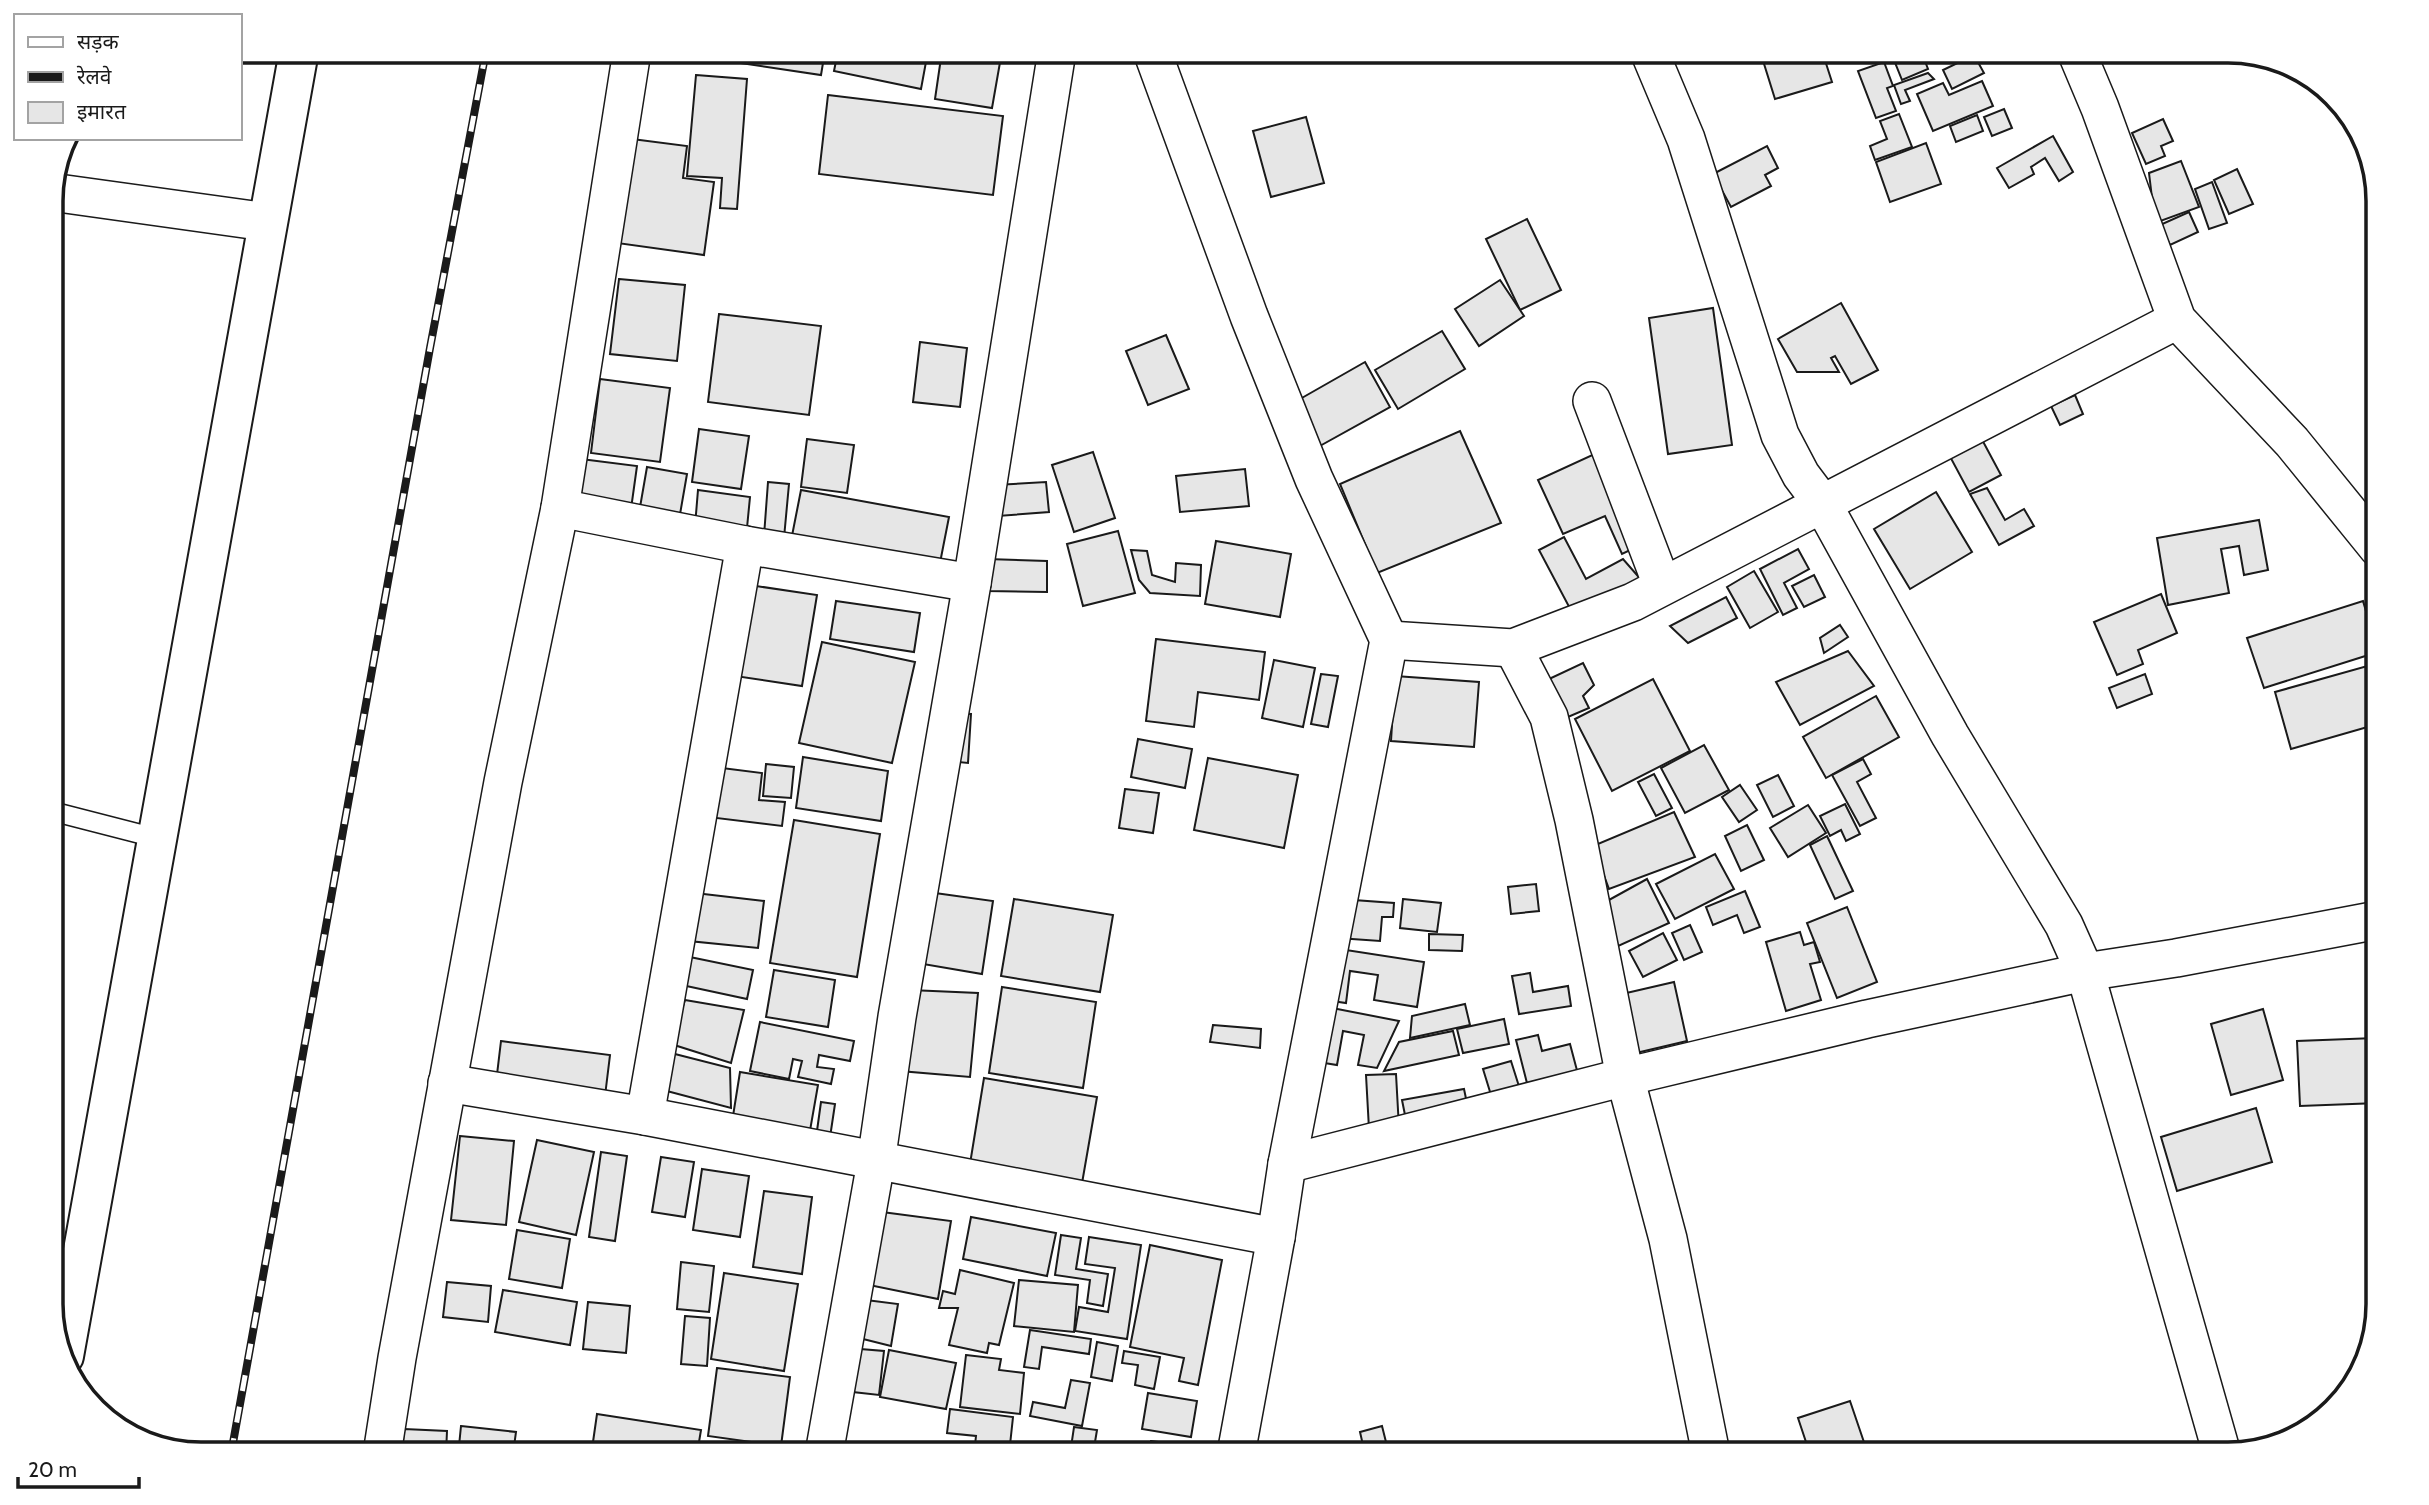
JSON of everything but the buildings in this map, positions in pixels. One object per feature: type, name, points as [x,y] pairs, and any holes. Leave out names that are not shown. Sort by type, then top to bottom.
[{"type":"street","points":[[67,1337],[297,63]]},
{"type":"street","points":[[384,1442],[503,782],[560,508],[630,63]]},
{"type":"street","points":[[826,1442],[876,1162],[897,1017],[972,583],[1055,63]]},
{"type":"street","points":[[1156,63],[1249,316],[1314,479],[1389,640],[1287,1164],[1238,1442]]},
{"type":"street","points":[[1654,63],[1686,139],[1780,435],[1801,475],[1822,503],[1950,735],[2064,925],[2085,972],[2219,1442]]},
{"type":"street","points":[[2081,63],[2177,320],[2292,442],[2366,533]]},
{"type":"street","points":[[63,194],[267,222]]},
{"type":"street","points":[[1389,640],[1513,648],[1633,602],[2177,320]]},
{"type":"street","points":[[1592,401],[1662,585]]},
{"type":"street","points":[[560,508],[745,545],[972,583]]},
{"type":"street","points":[[645,1116],[745,545]]},
{"type":"street","points":[[1513,648],[1549,717],[1574,820],[1625,1077],[1668,1239],[1709,1442]]},
{"type":"street","points":[[1287,1164],[1625,1077],[1867,1019],[2085,972],[2366,922]]},
{"type":"street","points":[[447,1083],[645,1116],[1276,1237]]},
{"type":"lane","points":[[63,814],[156,838]]},
{"type":"railway","points":[[233,1442],[484,63]]}]
